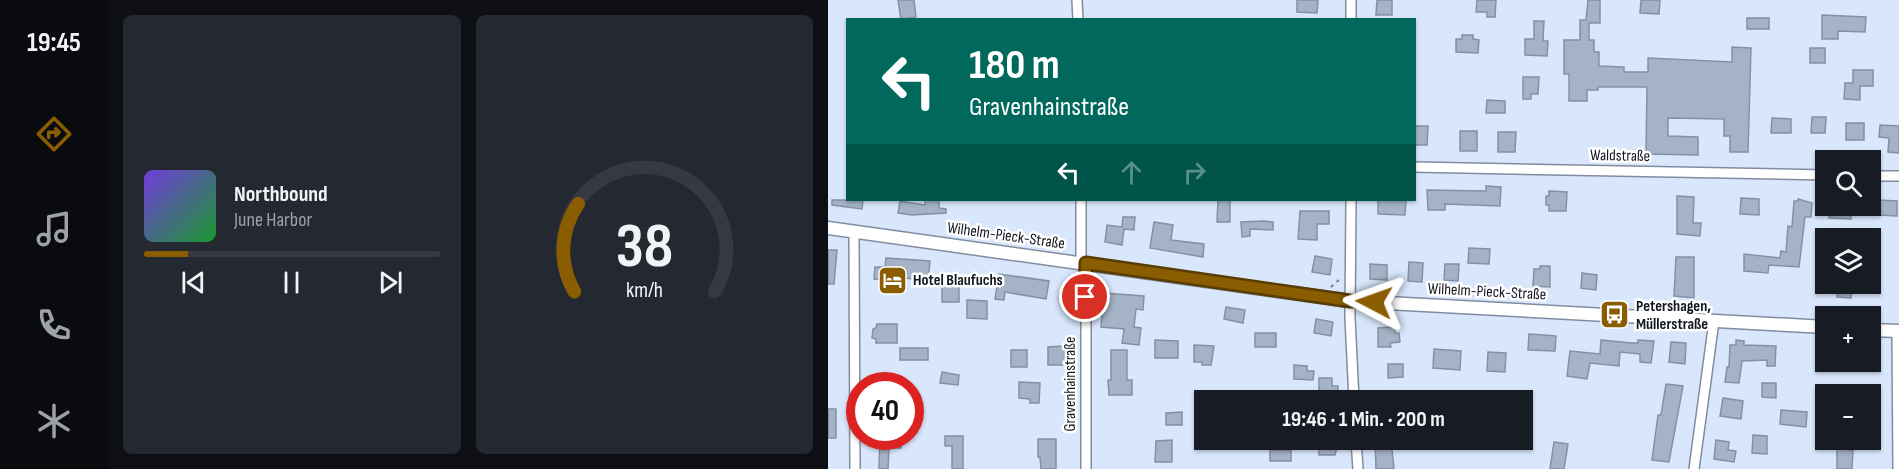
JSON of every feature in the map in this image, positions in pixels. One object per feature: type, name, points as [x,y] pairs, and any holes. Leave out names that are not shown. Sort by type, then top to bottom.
[{"type":"street","points":[[1077,0],[1078,18]]},
{"type":"street","points":[[1351,0],[1351,18]]},
{"type":"street","name":"Waldstraße","points":[[1416,167],[1815,175]]},
{"type":"street","points":[[1881,176],[1899,176]]},
{"type":"street","name":"Gravenhainstraße","points":[[1081,201],[1084,263],[1086,469]]},
{"type":"street","points":[[1351,201],[1350,342],[1353,390]]},
{"type":"street","name":"Wilhelm-Pieck-Straße","points":[[828,228],[1350,301],[1815,326]]},
{"type":"street","points":[[854,232],[855,469]]},
{"type":"street","points":[[1694,469],[1714,321]]},
{"type":"street","points":[[1881,330],[1898,331],[1898,469]]},
{"type":"street","points":[[1357,450],[1358,469]]},
{"type":"path","points":[[1328,287],[1336,284],[1342,275]]},
{"type":"building","points":[[898,0],[914,0],[916,17],[901,18]]},
{"type":"building","points":[[1297,0],[1318,0],[1317,13],[1297,12]]},
{"type":"building","points":[[1377,0],[1392,0],[1392,15],[1376,15]]},
{"type":"building","points":[[1477,0],[1496,0],[1495,17],[1487,17],[1487,12],[1476,12]]},
{"type":"building","points":[[1588,0],[1600,0],[1600,23],[1589,23],[1589,40],[1594,40],[1594,52],[1599,52],[1599,66],[1624,67],[1624,72],[1648,72],[1648,58],[1732,62],[1732,47],[1751,48],[1748,152],[1730,152],[1730,136],[1724,136],[1724,119],[1668,118],[1668,136],[1698,137],[1698,155],[1646,154],[1647,87],[1598,87],[1598,90],[1587,90],[1587,101],[1569,101],[1569,74],[1564,74],[1564,40],[1580,40],[1580,20],[1586,20]]},
{"type":"building","points":[[1641,0],[1660,0],[1659,14],[1640,13]]},
{"type":"building","points":[[1822,15],[1866,17],[1865,32],[1838,31],[1838,39],[1822,39]]},
{"type":"building","points":[[1747,18],[1769,18],[1769,29],[1747,29]]},
{"type":"building","points":[[1534,21],[1544,21],[1543,41],[1548,41],[1547,56],[1525,55],[1525,39],[1534,39]]},
{"type":"building","points":[[1462,35],[1473,35],[1473,39],[1479,40],[1478,53],[1456,52],[1456,39],[1462,39]]},
{"type":"building","points":[[1810,48],[1825,48],[1825,63],[1810,63]]},
{"type":"building","points":[[1853,70],[1873,70],[1873,86],[1860,86],[1860,100],[1844,99],[1845,83],[1853,83]]},
{"type":"building","points":[[1523,77],[1539,77],[1538,94],[1531,94],[1531,99],[1523,99]]},
{"type":"building","points":[[1487,100],[1505,101],[1505,113],[1486,113]]},
{"type":"building","points":[[1812,117],[1826,117],[1825,133],[1811,133]]},
{"type":"building","points":[[1772,118],[1791,119],[1791,133],[1771,133]]},
{"type":"building","points":[[1846,123],[1864,123],[1864,140],[1846,140]]},
{"type":"building","points":[[1880,125],[1899,126],[1899,153],[1888,152],[1889,138],[1879,137]]},
{"type":"building","points":[[1416,126],[1428,126],[1427,145],[1416,145]]},
{"type":"building","points":[[1460,131],[1477,131],[1477,151],[1460,151]]},
{"type":"building","points":[[1498,132],[1516,132],[1515,152],[1498,152]]},
{"type":"building","points":[[1486,186],[1501,187],[1500,206],[1445,204],[1445,210],[1428,210],[1427,190],[1486,191]]},
{"type":"building","points":[[1549,191],[1567,192],[1566,211],[1549,211],[1546,196],[1549,196]]},
{"type":"building","points":[[1677,196],[1694,197],[1693,223],[1701,223],[1700,236],[1677,234]]},
{"type":"building","points":[[1741,198],[1759,199],[1759,215],[1740,214]]},
{"type":"building","points":[[1798,199],[1812,203],[1811,217],[1805,217],[1799,267],[1769,265],[1768,273],[1744,271],[1744,254],[1780,258],[1781,251],[1786,252],[1788,226],[1792,227],[1794,201]]},
{"type":"building","points":[[832,200],[863,201],[862,209],[832,205]]},
{"type":"building","points":[[1881,200],[1897,201],[1897,216],[1881,215]]},
{"type":"building","points":[[900,201],[925,205],[925,201],[939,201],[939,208],[946,209],[946,213],[912,215],[898,213]]},
{"type":"building","points":[[1218,201],[1230,201],[1230,222],[1217,222]]},
{"type":"building","points":[[1378,201],[1406,201],[1405,215],[1378,214]]},
{"type":"building","points":[[1300,211],[1329,211],[1329,224],[1317,224],[1317,240],[1298,239]]},
{"type":"building","points":[[1829,216],[1851,216],[1851,219],[1829,218]]},
{"type":"building","points":[[1123,217],[1135,217],[1134,230],[1124,229],[1122,245],[1105,242],[1107,225],[1122,227]]},
{"type":"building","points":[[1154,222],[1173,225],[1171,240],[1204,244],[1203,257],[1150,248]]},
{"type":"building","points":[[1241,222],[1273,222],[1273,230],[1250,229],[1250,236],[1242,237]]},
{"type":"building","points":[[1469,248],[1490,249],[1489,264],[1468,263]]},
{"type":"building","points":[[828,250],[837,250],[834,284],[828,284]]},
{"type":"building","points":[[1315,256],[1332,259],[1330,275],[1312,272]]},
{"type":"building","points":[[1676,257],[1694,257],[1694,298],[1674,296]]},
{"type":"building","points":[[886,258],[930,261],[928,280],[903,278],[902,287],[883,286],[884,280],[874,279],[875,267],[885,267]]},
{"type":"building","points":[[1409,262],[1423,263],[1422,282],[1408,281]]},
{"type":"building","points":[[1370,264],[1387,265],[1387,280],[1370,279]]},
{"type":"building","points":[[1445,264],[1459,264],[1458,281],[1444,280]]},
{"type":"building","points":[[1540,266],[1550,266],[1550,287],[1533,286],[1534,269],[1540,269]]},
{"type":"building","points":[[1582,273],[1597,275],[1596,290],[1581,288]]},
{"type":"building","points":[[999,274],[1049,281],[1046,299],[1005,292],[1004,300],[995,299]]},
{"type":"building","points":[[942,286],[959,286],[959,302],[942,302]]},
{"type":"building","points":[[1104,293],[1144,296],[1143,310],[1136,309],[1134,327],[1141,328],[1139,345],[1122,343],[1124,329],[1101,327]]},
{"type":"building","points":[[1837,294],[1851,294],[1851,298],[1837,297]]},
{"type":"building","points":[[967,300],[987,301],[987,319],[967,318]]},
{"type":"building","points":[[1226,307],[1245,310],[1243,323],[1224,319]]},
{"type":"building","points":[[1316,319],[1333,322],[1331,336],[1314,333]]},
{"type":"building","points":[[877,324],[897,324],[897,343],[876,343],[876,339],[872,338],[873,329]]},
{"type":"building","points":[[1395,327],[1395,333],[1399,333],[1400,342],[1390,343],[1391,347],[1378,347],[1378,328]]},
{"type":"building","points":[[1255,333],[1276,333],[1276,347],[1255,347]]},
{"type":"building","points":[[1529,334],[1556,336],[1555,351],[1528,350]]},
{"type":"building","points":[[1155,340],[1178,341],[1178,358],[1155,358]]},
{"type":"building","points":[[1601,340],[1632,343],[1638,343],[1638,340],[1654,341],[1651,363],[1640,362],[1640,354],[1620,352],[1619,366],[1590,363],[1587,379],[1567,376],[1570,351],[1600,354]]},
{"type":"building","points":[[1736,340],[1744,341],[1744,345],[1776,346],[1775,366],[1767,366],[1767,360],[1742,361],[1739,383],[1725,382],[1727,367],[1729,367],[1730,345],[1736,345]]},
{"type":"building","points":[[1671,342],[1686,343],[1685,364],[1669,362]]},
{"type":"building","points":[[1194,345],[1214,346],[1211,365],[1194,362]]},
{"type":"building","points":[[1064,346],[1065,365],[1048,365],[1048,347]]},
{"type":"building","points":[[900,348],[928,348],[928,360],[900,360]]},
{"type":"building","points":[[1434,349],[1461,351],[1460,370],[1433,368]]},
{"type":"building","points":[[1011,350],[1027,350],[1027,367],[1011,367]]},
{"type":"building","points":[[1111,350],[1127,350],[1127,380],[1132,380],[1132,395],[1109,395]]},
{"type":"building","points":[[1488,352],[1506,353],[1505,372],[1487,371]]},
{"type":"building","points":[[1388,364],[1403,364],[1403,377],[1388,378]]},
{"type":"building","points":[[1294,365],[1307,366],[1307,371],[1314,371],[1313,380],[1294,379]]},
{"type":"building","points":[[942,372],[959,375],[958,385],[940,383]]},
{"type":"building","points":[[1319,378],[1332,378],[1332,386],[1338,386],[1338,390],[1319,390]]},
{"type":"building","points":[[1019,382],[1040,383],[1039,403],[1030,403],[1030,399],[1019,398]]},
{"type":"building","points":[[1762,383],[1776,383],[1776,398],[1762,397]]},
{"type":"building","points":[[1666,384],[1683,386],[1669,462],[1652,460],[1658,415],[1661,415]]},
{"type":"building","points":[[1723,398],[1743,401],[1741,419],[1720,416]]},
{"type":"building","points":[[828,409],[836,409],[836,438],[828,438]]},
{"type":"building","points":[[1781,410],[1807,412],[1806,427],[1780,424]]},
{"type":"building","points":[[1182,412],[1182,425],[1166,425],[1166,413]]},
{"type":"building","points":[[1753,435],[1767,436],[1767,454],[1752,453]]},
{"type":"building","points":[[945,436],[963,436],[963,469],[952,469],[952,446],[945,446]]},
{"type":"building","points":[[1038,439],[1056,439],[1056,469],[1041,469]]},
{"type":"building","points":[[1172,440],[1172,462],[1155,462],[1156,441]]},
{"type":"building","points":[[1716,440],[1729,442],[1728,450],[1736,451],[1734,462],[1714,459]]},
{"type":"building","points":[[1554,442],[1568,444],[1564,469],[1550,469]]},
{"type":"building","points":[[880,450],[889,450],[888,469],[879,469]]},
{"type":"building","points":[[1270,450],[1291,450],[1291,461],[1270,461]]},
{"type":"building","points":[[1319,450],[1336,450],[1335,455],[1319,455]]},
{"type":"building","points":[[1375,450],[1392,450],[1394,469],[1376,469]]},
{"type":"building","points":[[1837,450],[1853,450],[1852,469],[1837,469]]},
{"type":"place","name":"Hotel Blaufuchs","points":[[892,280]]},
{"type":"place","name":"Petershagen, Müllerstraße","points":[[1615,315]]},
{"type":"route","points":[[1085,297],[1086,263],[1350,301],[1374,302]]}]
